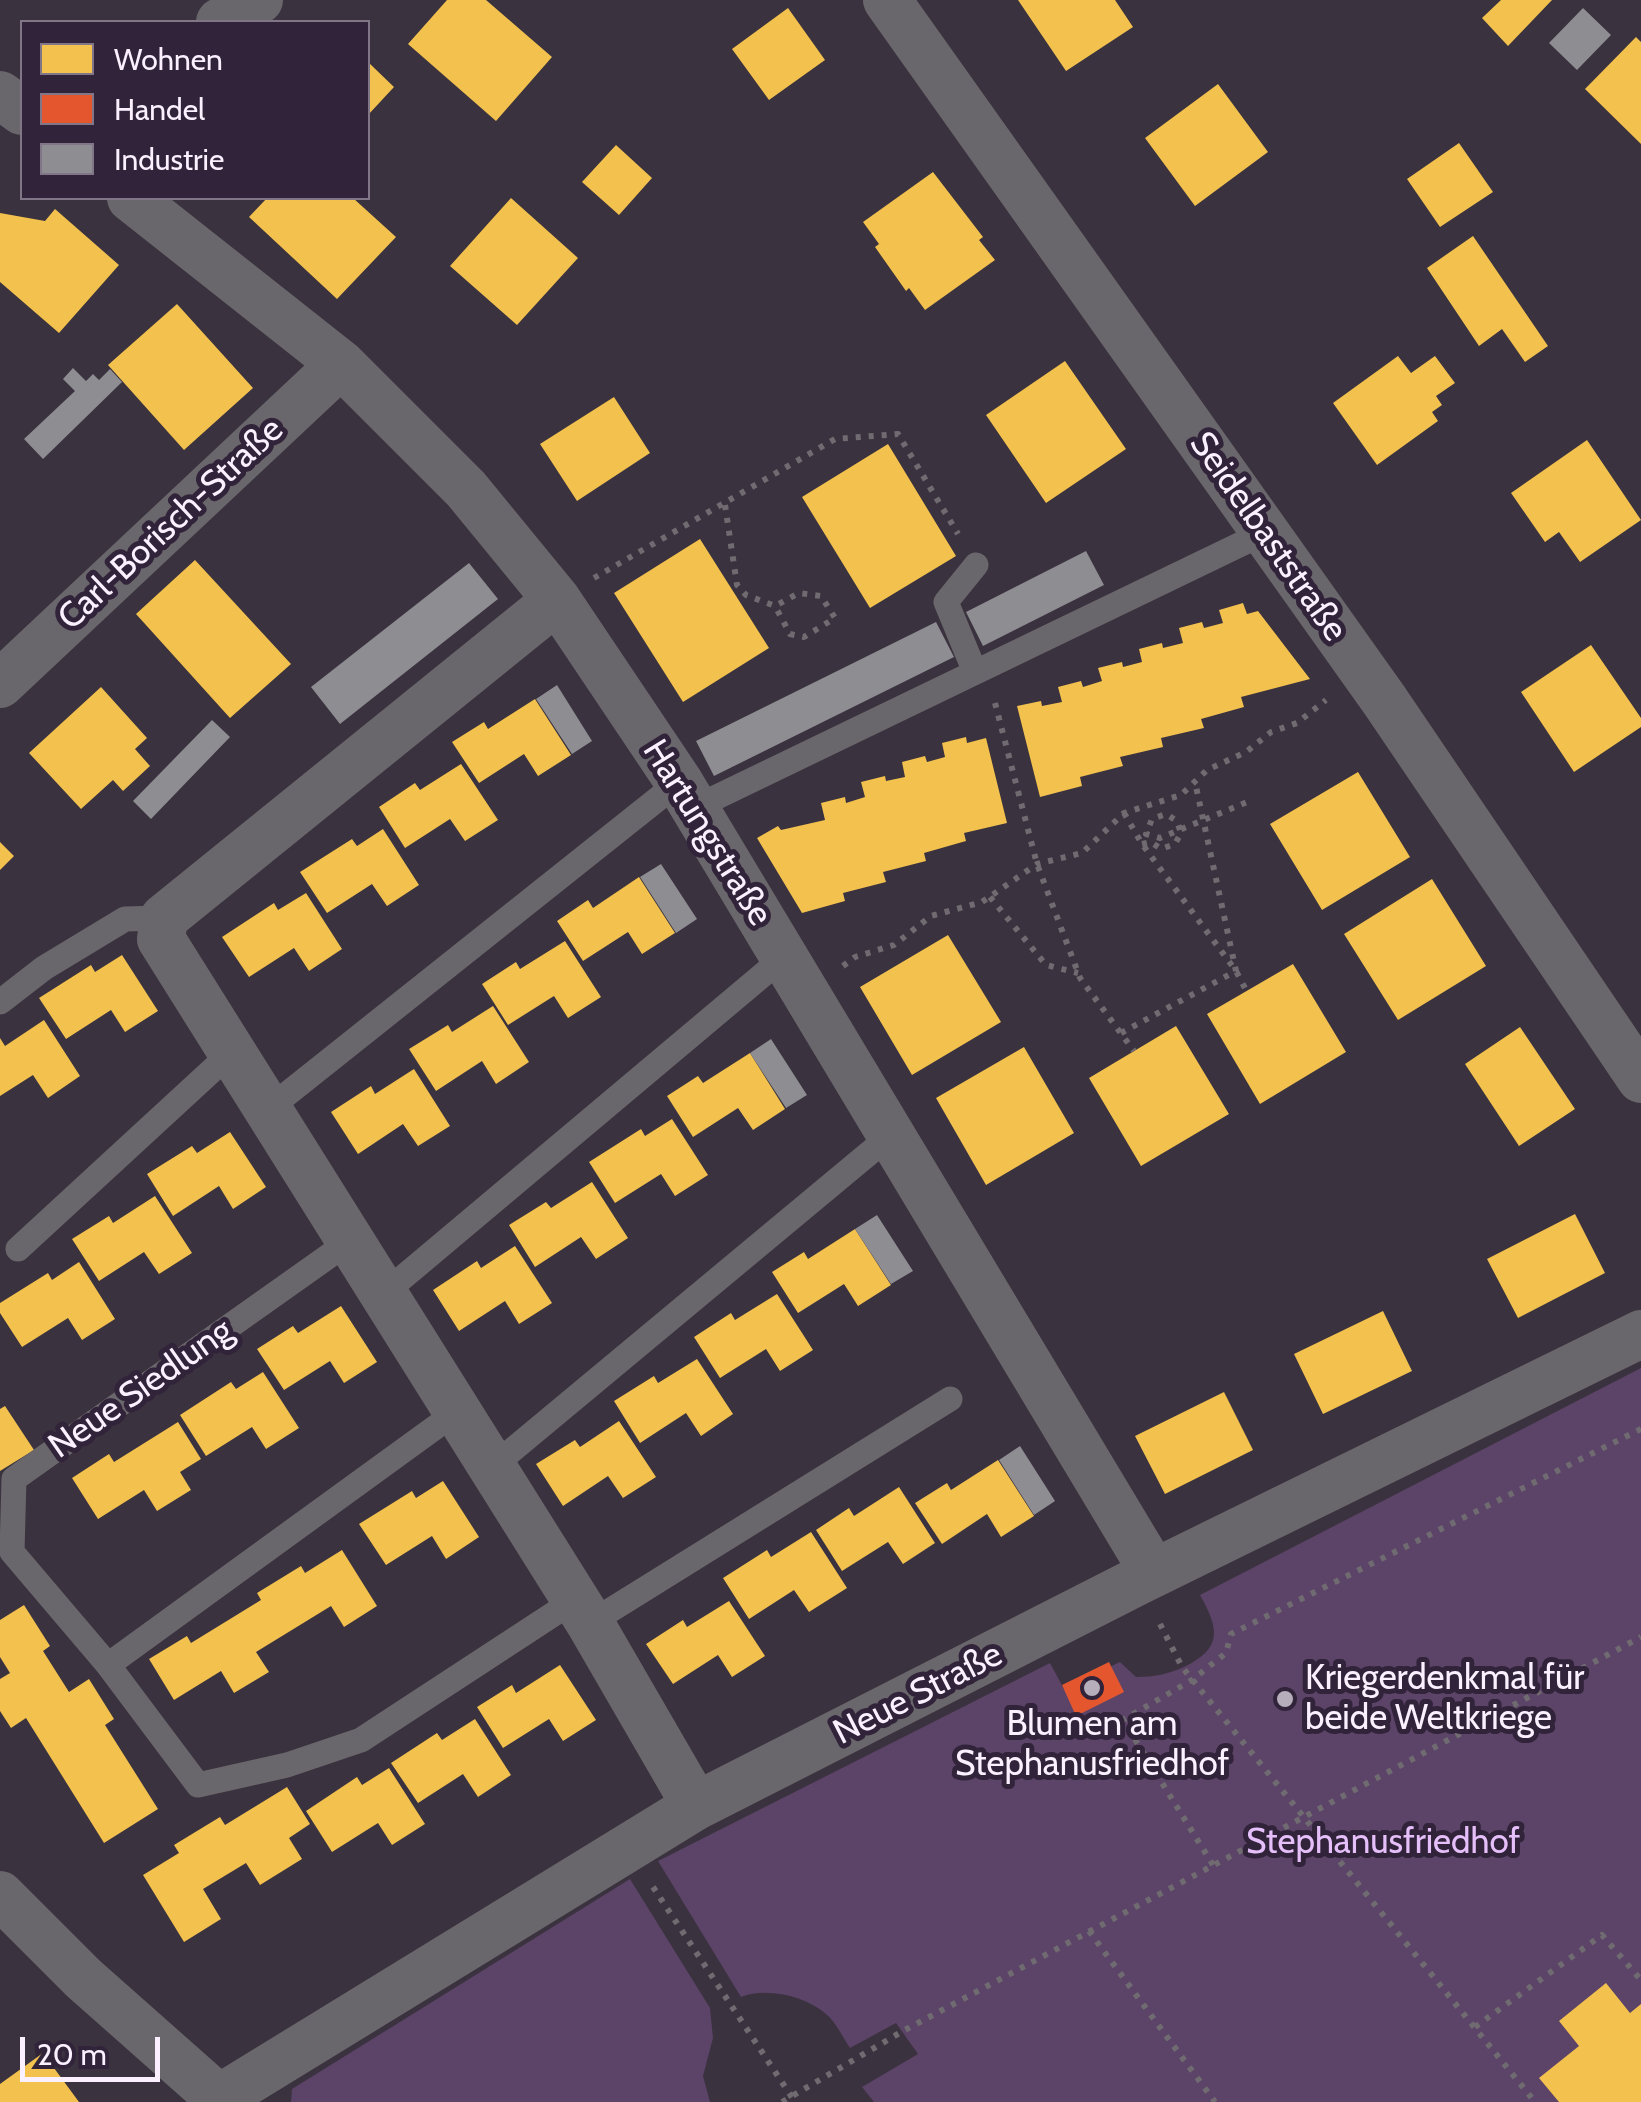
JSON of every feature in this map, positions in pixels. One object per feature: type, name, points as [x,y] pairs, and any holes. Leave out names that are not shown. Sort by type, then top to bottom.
[{"type":"street","points":[[224,20],[259,0]]},
{"type":"street","name":"Seidelbaststraße","points":[[887,0],[1266,532],[1641,1079]]},
{"type":"street","name":"Hartungstraße","points":[[134,200],[342,364],[466,489],[556,600],[687,795],[891,1136],[1146,1577]]},
{"type":"street","name":"Carl-Borisch-Straße","points":[[0,684],[342,364]]},
{"type":"street","points":[[556,600],[164,918],[161,939],[582,1611],[696,1806]]},
{"type":"street","name":"Neue Straße","points":[[219,2101],[696,1806],[1146,1577],[1641,1334]]},
{"type":"street","points":[[0,1895],[83,1978],[219,2101]]},
{"type":"lane","points":[[267,1110],[687,795],[980,670],[1266,532]]},
{"type":"lane","points":[[976,565],[946,602],[980,670]]},
{"type":"lane","points":[[0,1002],[44,968],[125,919],[164,918]]},
{"type":"lane","points":[[382,1295],[795,975]]},
{"type":"lane","points":[[18,1250],[233,1051]]},
{"type":"lane","points":[[492,1468],[891,1136]]},
{"type":"lane","name":"Neue Siedlung","points":[[350,1241],[14,1479],[12,1552],[108,1665],[198,1785],[286,1765],[360,1740],[950,1399]]},
{"type":"lane","points":[[108,1665],[456,1412]]},
{"type":"path","points":[[556,600],[834,439],[898,434],[976,565]]},
{"type":"path","points":[[725,505],[737,585],[746,595],[774,606],[790,634],[804,637],[834,618],[820,596],[800,593],[774,606]]},
{"type":"path","points":[[980,670],[1037,864],[1078,973],[1134,1051]]},
{"type":"path","points":[[795,975],[894,945],[931,916],[982,902],[1037,864],[1082,853],[1124,814],[1181,795],[1207,770],[1246,752],[1271,732],[1297,723],[1362,671]]},
{"type":"path","points":[[1194,782],[1236,971]]},
{"type":"path","points":[[1142,844],[1151,842],[1162,849],[1176,844],[1181,833],[1177,821],[1166,814],[1152,818],[1146,834],[1160,838],[1178,830],[1197,823],[1215,816],[1252,800]]},
{"type":"path","points":[[1124,814],[1236,971],[1246,992]]},
{"type":"path","points":[[990,896],[1046,965],[1078,973]]},
{"type":"path","points":[[1120,1033],[1236,971]]},
{"type":"path","points":[[1213,1866],[1123,1720],[1192,1680],[1226,1653],[1230,1634],[1641,1430]]},
{"type":"path","points":[[1146,1577],[1182,1667],[1533,2099],[1522,2102]]},
{"type":"path","points":[[782,2102],[794,2099],[903,2031],[1088,1931],[1641,1638]]},
{"type":"path","points":[[627,1848],[794,2099]]},
{"type":"path","points":[[1088,1931],[1215,2102]]},
{"type":"path","points":[[1475,2028],[1602,1935],[1641,1980]]},
{"type":"green space","name":"Stephanusfriedhof","points":[[1641,1368],[1641,2102],[874,2102],[862,2087],[918,2054],[896,2023],[850,2048],[830,2017],[808,2002],[774,1993],[741,1997],[658,1861],[1050,1663],[1064,1689],[1120,1662],[1136,1677],[1161,1675],[1184,1667],[1206,1653],[1214,1637],[1211,1618],[1200,1595]]},
{"type":"green space","points":[[630,1879],[710,2008],[713,2038],[703,2076],[710,2102],[291,2102],[292,2089]]},
{"type":"building: Wohnen","points":[[447,0],[486,0],[552,57],[496,121],[408,44]]},
{"type":"building: Wohnen","points":[[1018,0],[1115,0],[1133,27],[1066,71]]},
{"type":"building: Wohnen","points":[[1501,0],[1552,0],[1508,46],[1482,18]]},
{"type":"building: Wohnen","points":[[788,8],[825,60],[769,100],[732,49]]},
{"type":"building: Wohnen","points":[[1636,37],[1641,42],[1641,144],[1585,89]]},
{"type":"building: Wohnen","points":[[370,64],[394,87],[370,113]]},
{"type":"building: Wohnen","points":[[1218,84],[1268,152],[1195,206],[1145,138]]},
{"type":"building: Wohnen","points":[[1459,143],[1493,192],[1440,227],[1407,179]]},
{"type":"building: Wohnen","points":[[616,145],[652,178],[619,215],[582,182]]},
{"type":"building: Wohnen","points":[[933,172],[983,237],[979,240],[995,260],[925,310],[909,288],[906,291],[875,247],[879,244],[863,222]]},
{"type":"building: Wohnen","points":[[511,198],[578,258],[517,325],[450,266]]},
{"type":"building: Wohnen","points":[[265,200],[355,200],[396,237],[337,299],[249,217]]},
{"type":"building: Wohnen","points":[[55,209],[119,265],[59,333],[0,282],[0,213],[45,221]]},
{"type":"building: Wohnen","points":[[1473,236],[1548,346],[1525,362],[1502,329],[1479,346],[1427,268]]},
{"type":"building: Wohnen","points":[[177,304],[253,388],[184,450],[108,365]]},
{"type":"building: Wohnen","points":[[1398,356],[1411,373],[1435,356],[1455,383],[1436,396],[1442,405],[1432,412],[1438,421],[1377,465],[1333,403]]},
{"type":"building: Wohnen","points":[[1065,361],[1126,449],[1046,503],[986,415]]},
{"type":"building: Wohnen","points":[[614,397],[650,453],[577,501],[540,444]]},
{"type":"building: Wohnen","points":[[1587,440],[1641,520],[1580,562],[1559,532],[1545,542],[1511,493]]},
{"type":"building: Wohnen","points":[[888,444],[956,556],[870,608],[802,497]]},
{"type":"building: Wohnen","points":[[700,539],[769,648],[683,702],[614,593]]},
{"type":"building: Wohnen","points":[[195,560],[291,664],[230,718],[136,614]]},
{"type":"building: Wohnen","points":[[1243,603],[1247,614],[1258,611],[1310,679],[1241,697],[1244,707],[1201,719],[1204,728],[1161,738],[1163,747],[1120,757],[1123,766],[1080,777],[1082,786],[1040,797],[1017,706],[1062,702],[1058,687],[1081,681],[1083,687],[1102,681],[1098,668],[1142,662],[1139,649],[1183,643],[1179,628],[1202,622],[1204,628],[1223,623],[1219,610]]},
{"type":"building: Wohnen","points":[[1591,645],[1641,718],[1641,727],[1574,772],[1521,692]]},
{"type":"building: Wohnen","points":[[101,687],[147,738],[135,749],[150,766],[123,791],[113,780],[81,809],[29,753]]},
{"type":"building: Wohnen","points":[[535,699],[571,755],[538,776],[524,754],[479,783],[452,742],[484,722],[488,729]]},
{"type":"building: Wohnen","points":[[966,737],[967,743],[986,738],[1007,823],[964,833],[966,841],[924,853],[926,861],[883,872],[886,882],[843,893],[845,901],[802,913],[757,838],[778,826],[781,830],[825,820],[821,803],[845,797],[846,803],[865,797],[861,782],[885,776],[886,781],[905,777],[902,762],[925,756],[927,762],[945,757],[942,743]]},
{"type":"building: Wohnen","points":[[461,764],[498,820],[465,841],[450,819],[405,848],[379,807],[415,783],[420,790]]},
{"type":"building: Wohnen","points":[[1358,772],[1410,857],[1322,910],[1270,824]]},
{"type":"building: Wohnen","points":[[383,829],[419,885],[387,906],[372,884],[327,913],[300,872],[352,839],[357,846]]},
{"type":"building: Wohnen","points":[[0,842],[14,856],[0,870]]},
{"type":"building: Wohnen","points":[[639,877],[675,933],[642,954],[628,932],[583,961],[557,921],[588,900],[593,908]]},
{"type":"building: Wohnen","points":[[1432,879],[1486,966],[1398,1020],[1344,934]]},
{"type":"building: Wohnen","points":[[306,893],[342,949],[309,971],[294,948],[249,977],[222,937],[274,903],[278,910]]},
{"type":"building: Wohnen","points":[[948,935],[1001,1022],[912,1075],[860,987]]},
{"type":"building: Wohnen","points":[[565,941],[601,997],[568,1018],[554,996],[508,1025],[482,984],[516,962],[520,969]]},
{"type":"building: Wohnen","points":[[122,955],[158,1011],[125,1032],[111,1010],[66,1039],[39,998],[91,965],[95,972]]},
{"type":"building: Wohnen","points":[[1293,964],[1346,1052],[1260,1104],[1207,1014]]},
{"type":"building: Wohnen","points":[[493,1006],[529,1062],[496,1084],[482,1061],[436,1091],[409,1049],[448,1025],[452,1032]]},
{"type":"building: Wohnen","points":[[44,1020],[80,1076],[48,1098],[33,1075],[0,1096],[0,1038],[5,1046]]},
{"type":"building: Wohnen","points":[[1176,1026],[1229,1114],[1141,1166],[1089,1078]]},
{"type":"building: Wohnen","points":[[1520,1027],[1575,1109],[1519,1146],[1465,1064]]},
{"type":"building: Wohnen","points":[[1024,1047],[1074,1133],[986,1185],[936,1098]]},
{"type":"building: Wohnen","points":[[750,1053],[785,1109],[753,1130],[738,1108],[693,1137],[667,1096],[698,1076],[703,1083]]},
{"type":"building: Wohnen","points":[[414,1069],[450,1126],[418,1146],[403,1124],[358,1154],[331,1112],[371,1086],[375,1094]]},
{"type":"building: Wohnen","points":[[672,1119],[708,1175],[675,1196],[661,1174],[615,1203],[589,1162],[641,1129],[645,1136]]},
{"type":"building: Wohnen","points":[[230,1132],[266,1187],[233,1209],[219,1186],[173,1216],[147,1174],[192,1146],[197,1153]]},
{"type":"building: Wohnen","points":[[592,1182],[628,1238],[596,1259],[581,1237],[535,1267],[509,1225],[546,1202],[551,1208]]},
{"type":"building: Wohnen","points":[[155,1196],[192,1253],[159,1274],[144,1252],[99,1281],[72,1239],[109,1216],[113,1223]]},
{"type":"building: Wohnen","points":[[1575,1214],[1605,1273],[1518,1318],[1487,1259]]},
{"type":"building: Wohnen","points":[[855,1229],[891,1285],[858,1306],[844,1284],[798,1313],[772,1272],[804,1252],[808,1259]]},
{"type":"building: Wohnen","points":[[515,1246],[552,1303],[519,1324],[505,1301],[459,1331],[433,1290],[477,1261],[481,1268]]},
{"type":"building: Wohnen","points":[[79,1262],[115,1319],[82,1340],[68,1318],[22,1347],[0,1313],[0,1303],[48,1273],[52,1280]]},
{"type":"building: Wohnen","points":[[777,1294],[813,1350],[780,1371],[766,1349],[720,1378],[694,1337],[731,1313],[735,1320]]},
{"type":"building: Wohnen","points":[[341,1306],[377,1362],[344,1383],[330,1361],[284,1390],[257,1349],[293,1326],[298,1333]]},
{"type":"building: Wohnen","points":[[1383,1311],[1412,1371],[1323,1414],[1294,1354]]},
{"type":"building: Wohnen","points":[[697,1359],[733,1414],[701,1436],[686,1413],[640,1443],[614,1401],[654,1376],[658,1383]]},
{"type":"building: Wohnen","points":[[263,1372],[299,1428],[266,1449],[252,1427],[206,1456],[180,1415],[231,1382],[236,1389]]},
{"type":"building: Wohnen","points":[[1224,1392],[1253,1450],[1165,1494],[1135,1436]]},
{"type":"building: Wohnen","points":[[5,1406],[34,1450],[0,1471],[0,1409]]},
{"type":"building: Wohnen","points":[[619,1421],[656,1477],[623,1498],[608,1476],[563,1506],[536,1464],[575,1440],[580,1447]]},
{"type":"building: Wohnen","points":[[178,1422],[201,1459],[180,1472],[191,1490],[157,1511],[144,1490],[98,1519],[72,1478],[109,1454],[114,1462]]},
{"type":"building: Wohnen","points":[[998,1460],[1034,1516],[1001,1537],[987,1514],[942,1544],[915,1503],[947,1483],[951,1490]]},
{"type":"building: Wohnen","points":[[443,1481],[479,1537],[446,1559],[432,1536],[386,1565],[359,1524],[412,1491],[416,1498]]},
{"type":"building: Wohnen","points":[[899,1487],[935,1543],[903,1564],[888,1542],[842,1571],[816,1530],[849,1508],[854,1516]]},
{"type":"building: Wohnen","points":[[811,1532],[847,1588],[809,1612],[794,1590],[749,1619],[723,1578],[767,1550],[771,1557]]},
{"type":"building: Wohnen","points":[[342,1550],[377,1606],[344,1627],[331,1606],[256,1652],[269,1672],[234,1693],[221,1671],[174,1700],[149,1659],[187,1636],[191,1643],[261,1600],[257,1593],[301,1566],[305,1573]]},
{"type":"building: Wohnen","points":[[729,1601],[765,1656],[732,1677],[718,1655],[673,1684],[646,1644],[683,1620],[687,1627]]},
{"type":"building: Wohnen","points":[[24,1605],[50,1646],[43,1651],[69,1692],[89,1679],[114,1719],[105,1725],[158,1809],[104,1843],[26,1718],[11,1728],[0,1711],[0,1679],[10,1673],[0,1657],[0,1620]]},
{"type":"building: Wohnen","points":[[560,1665],[596,1720],[563,1741],[549,1719],[503,1748],[477,1707],[512,1685],[516,1693]]},
{"type":"building: Wohnen","points":[[475,1719],[511,1775],[478,1797],[463,1774],[418,1803],[391,1763],[437,1733],[442,1740]]},
{"type":"building: Wohnen","points":[[389,1768],[425,1824],[392,1845],[378,1823],[332,1852],[306,1811],[357,1777],[362,1785]]},
{"type":"building: Wohnen","points":[[287,1787],[310,1824],[289,1838],[302,1859],[260,1885],[246,1863],[203,1889],[221,1919],[184,1942],[143,1875],[179,1853],[174,1845],[220,1817],[225,1825]]},
{"type":"building: Wohnen","points":[[1606,1983],[1630,2013],[1641,2004],[1641,2102],[1559,2102],[1539,2078],[1579,2046],[1559,2021]]},
{"type":"building: Wohnen","points":[[43,2053],[79,2102],[0,2102],[0,2084]]},
{"type":"building: Handel","name":"Blumen am Stephanusfriedhof","points":[[1109,1662],[1124,1692],[1076,1716],[1062,1685]]},
{"type":"building: Industrie","points":[[1583,8],[1611,35],[1577,70],[1549,43]]},
{"type":"building: Industrie","points":[[73,368],[86,381],[93,374],[99,380],[110,369],[122,382],[43,459],[24,439],[75,391],[63,379]]},
{"type":"building: Industrie","points":[[1086,551],[1104,585],[983,646],[966,612]]},
{"type":"building: Industrie","points":[[469,563],[498,599],[340,724],[311,687]]},
{"type":"building: Industrie","points":[[936,622],[954,657],[714,776],[696,741]]},
{"type":"building: Industrie","points":[[557,685],[592,741],[572,754],[536,699]]},
{"type":"building: Industrie","points":[[212,720],[230,737],[151,819],[133,801]]},
{"type":"building: Industrie","points":[[661,864],[697,919],[676,933],[640,877]]},
{"type":"building: Industrie","points":[[771,1039],[807,1095],[786,1108],[750,1053]]},
{"type":"building: Industrie","points":[[877,1215],[913,1271],[891,1284],[855,1229]]},
{"type":"building: Industrie","points":[[1020,1446],[1055,1501],[1034,1515],[999,1460]]},
{"type":"place","name":"Blumen am Stephanusfriedhof","points":[[1092,1688]]},
{"type":"place","name":"Kriegerdenkmal für beide Weltkriege","points":[[1285,1699]]}]
